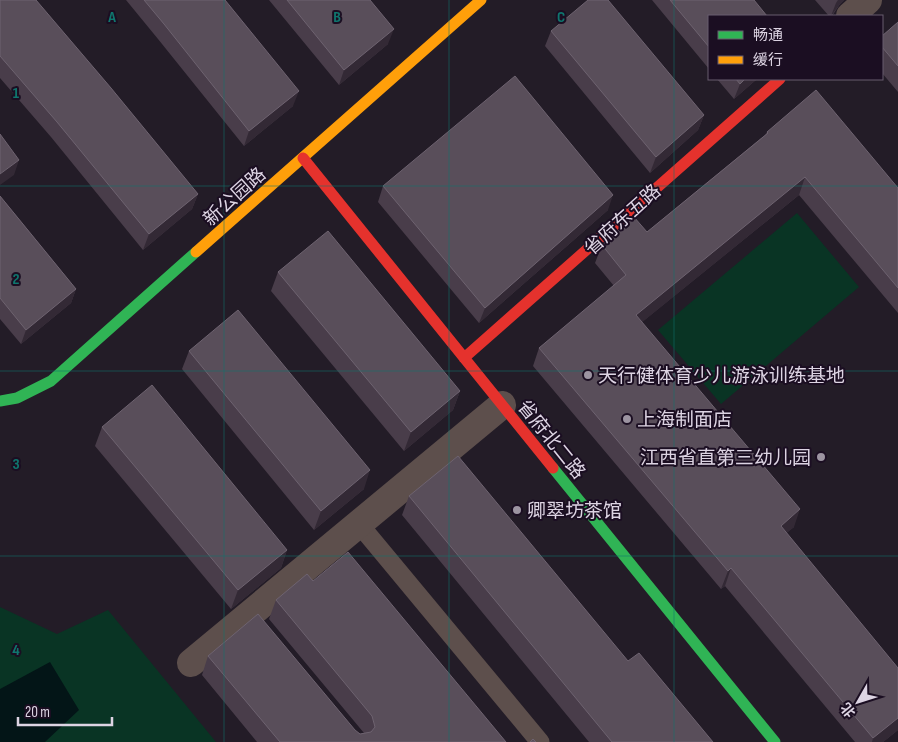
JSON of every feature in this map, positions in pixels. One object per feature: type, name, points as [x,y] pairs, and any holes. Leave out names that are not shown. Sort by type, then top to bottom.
[{"type":"street","name":"新公园路","points":[[0,401],[17,398],[51,381],[481,0]]},
{"type":"street","points":[[851,15],[868,0]]},
{"type":"street","name":"省府东五路","points":[[464,358],[779,80]]},
{"type":"street","name":"省府北二路","points":[[303,158],[776,742]]},
{"type":"street","points":[[191,663],[256,622],[359,524],[502,405]]},
{"type":"lane","points":[[359,524],[540,742]]},
{"type":"green space","points":[[797,213],[859,287],[721,404],[658,330]]},
{"type":"green space","points":[[0,607],[57,634],[108,610],[216,742],[0,742]]},
{"type":"shaded area","points":[[50,662],[79,710],[45,742],[0,742],[0,689]]},
{"type":"building","points":[[0,0],[36,0],[198,194],[149,234],[0,56]]},
{"type":"building","points":[[144,0],[225,0],[299,91],[249,131]]},
{"type":"building","points":[[287,0],[370,0],[394,29],[344,70]]},
{"type":"building","points":[[588,0],[608,0],[704,115],[656,157],[551,31]]},
{"type":"building","points":[[670,0],[754,0],[766,15],[708,15],[708,46]]},
{"type":"building","points":[[898,22],[898,66],[883,48],[883,35]]},
{"type":"building","points":[[515,76],[613,195],[485,308],[383,186]]},
{"type":"building","points":[[816,90],[898,188],[898,288],[805,177],[636,315],[800,509],[781,526],[898,668],[898,718],[873,738],[731,568],[728,571],[539,348],[626,275],[602,245],[634,217],[647,232],[768,133]]},
{"type":"building","points":[[0,134],[19,160],[0,174]]},
{"type":"building","points":[[0,196],[76,289],[26,330],[0,298]]},
{"type":"building","points":[[328,231],[460,391],[411,432],[278,272]]},
{"type":"building","points":[[238,310],[370,470],[321,511],[189,351]]},
{"type":"building","points":[[152,385],[287,550],[238,590],[102,427]]},
{"type":"building","points":[[458,456],[628,661],[639,653],[713,742],[612,742],[409,496]]},
{"type":"building","points":[[348,552],[506,742],[280,742],[208,656],[258,614],[355,730],[360,734],[371,732],[375,727],[372,716],[276,600],[307,574],[313,581]]},
{"type":"traffic: fast","points":[[0,401],[17,398],[51,381],[196,252]]},
{"type":"traffic: fast","points":[[553,468],[775,742]]},
{"type":"traffic: slow","points":[[196,252],[481,0]]},
{"type":"traffic: jam","points":[[464,358],[779,80]]},
{"type":"traffic: jam","points":[[303,158],[553,468]]},
{"type":"place","name":"天行健体育少儿游泳训练基地","points":[[588,375]]},
{"type":"place","name":"上海制面店","points":[[627,419]]},
{"type":"place","name":"江西省直第三幼儿园","points":[[821,457]]},
{"type":"place","name":"卿翠坊茶馆","points":[[517,510]]}]
